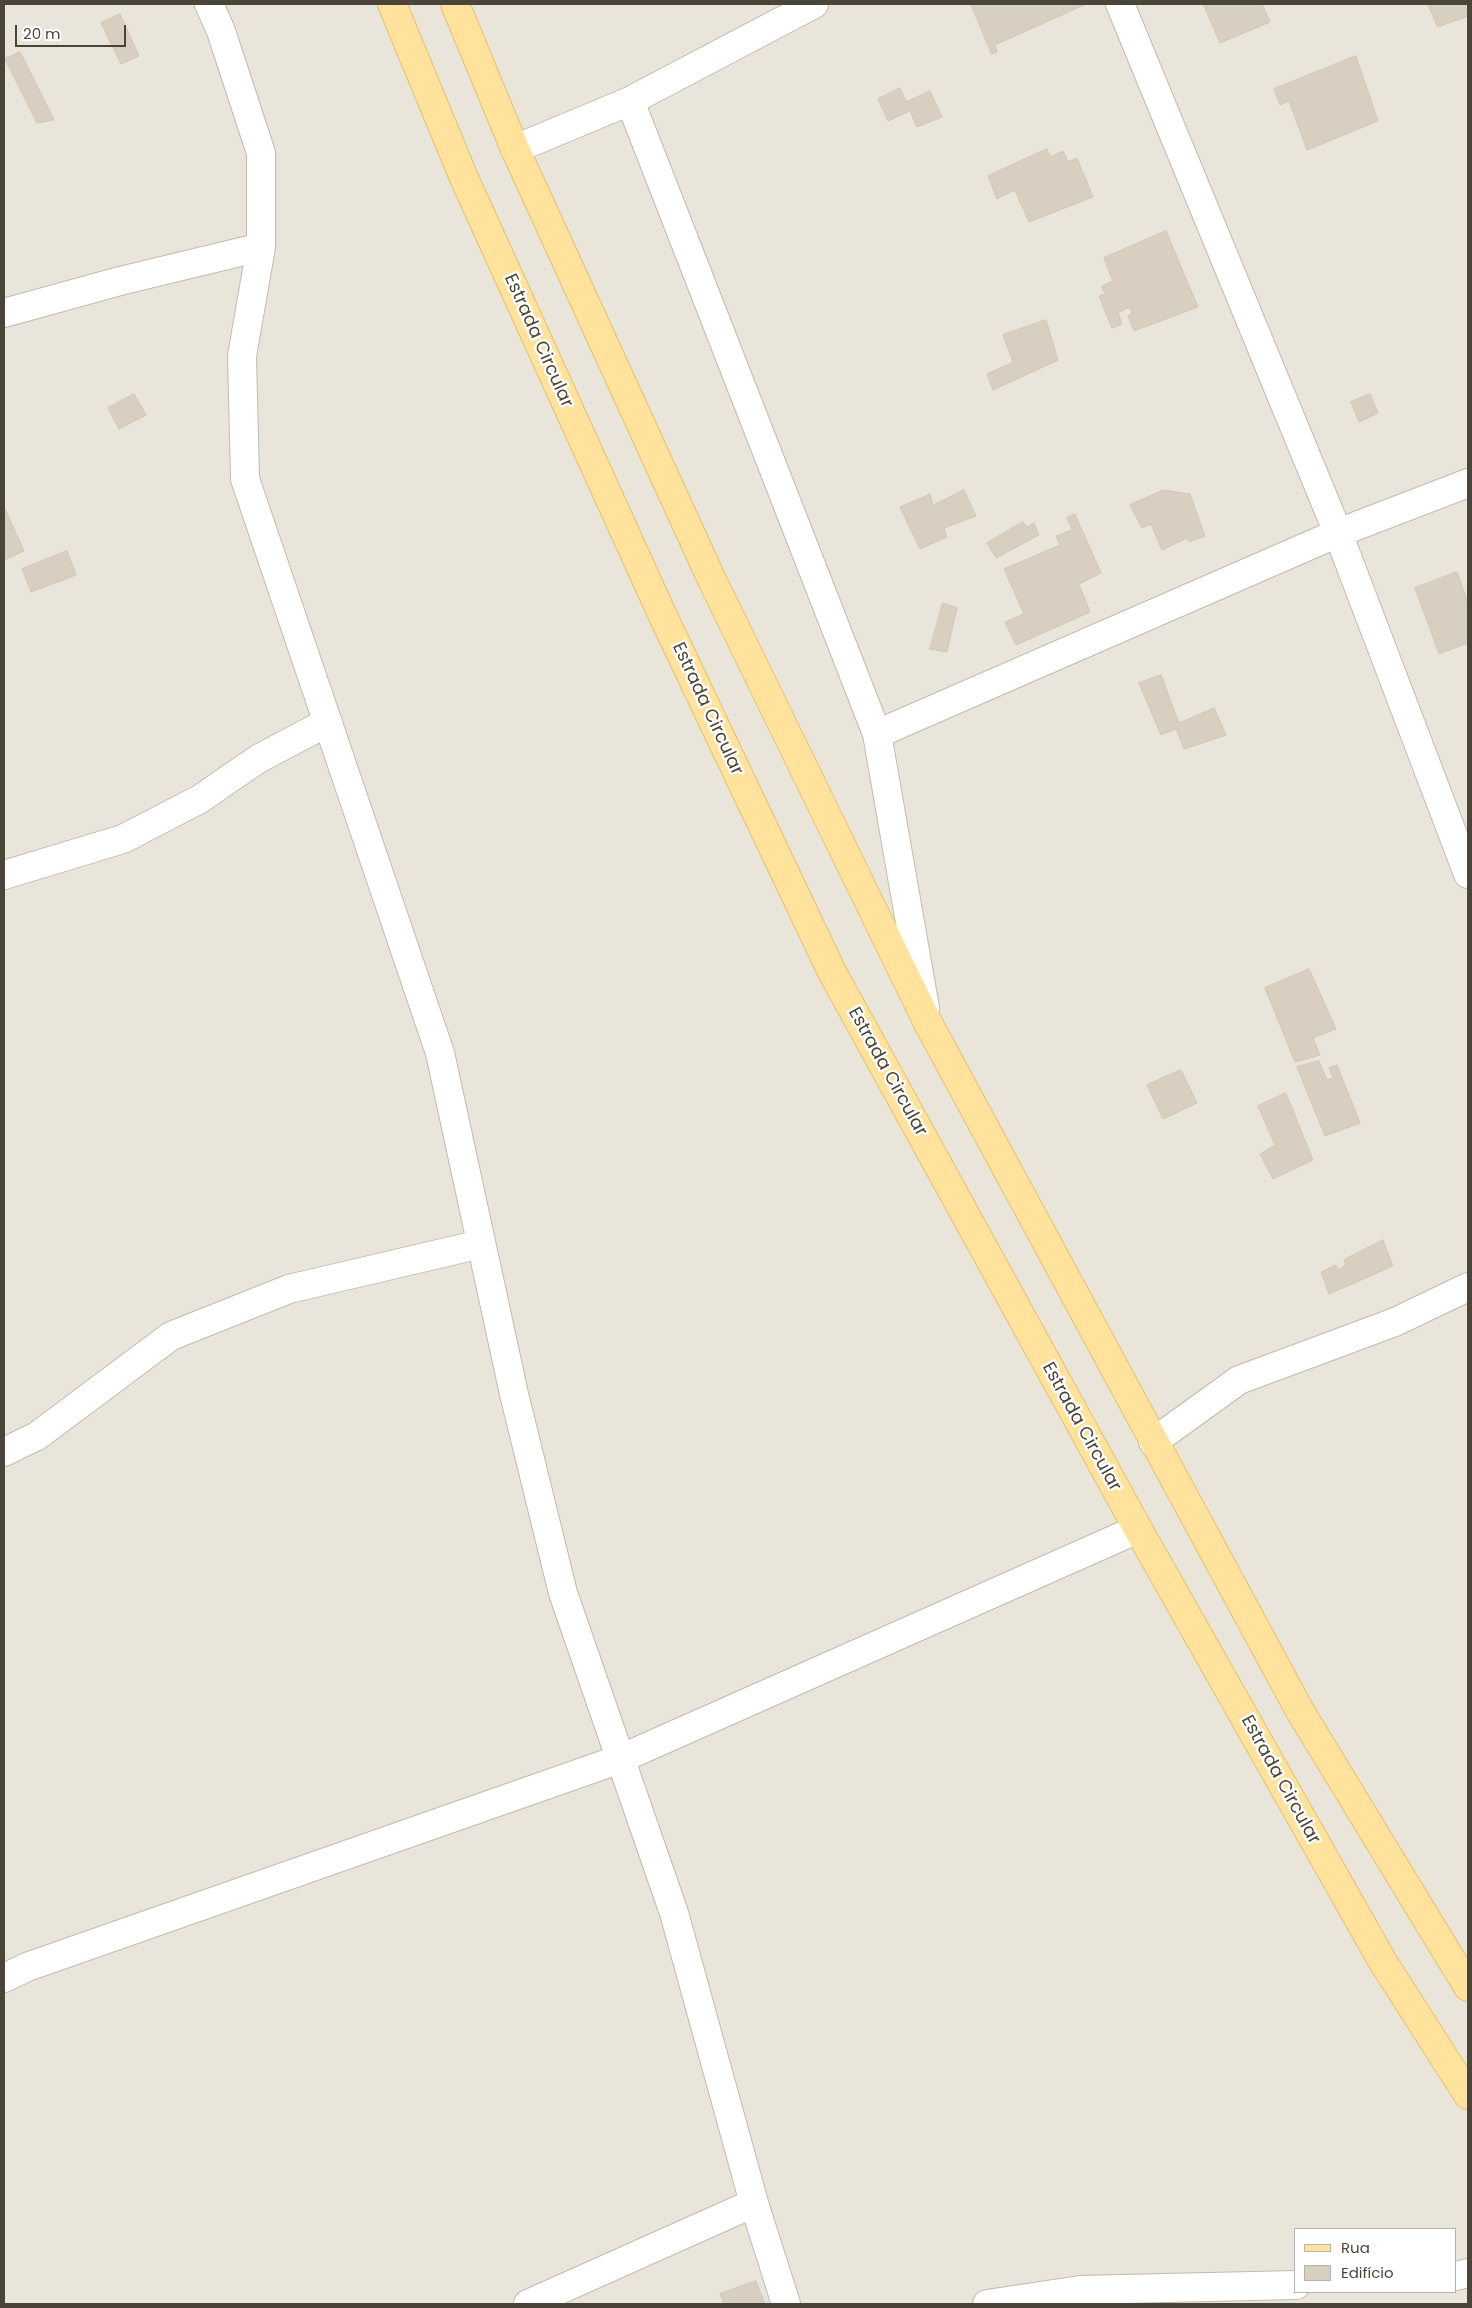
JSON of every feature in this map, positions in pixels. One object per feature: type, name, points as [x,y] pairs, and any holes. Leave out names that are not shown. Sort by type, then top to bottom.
[{"type":"main road","name":"Estrada Circular","points":[[392,4],[464,178],[662,614],[832,972],[1138,1528],[1382,1962],[1468,2095]]},
{"type":"main road","points":[[455,4],[515,149],[712,580],[928,1024],[1300,1712],[1468,1987]]},
{"type":"street","points":[[210,4],[221,31],[261,152],[261,247],[242,356],[245,479],[440,1053],[514,1394],[563,1593],[674,1913],[754,2203],[786,2304]]},
{"type":"street","points":[[515,149],[630,101],[814,4]]},
{"type":"street","points":[[1120,4],[1338,533],[1468,874]]},
{"type":"street","points":[[630,101],[878,734],[928,1024]]},
{"type":"street","points":[[4,313],[120,280],[261,247]]},
{"type":"street","points":[[878,734],[1338,533],[1468,483]]},
{"type":"street","points":[[4,875],[123,839],[200,799],[258,759],[328,722]]},
{"type":"street","points":[[4,1452],[37,1436],[171,1336],[289,1289],[481,1244]]},
{"type":"street","points":[[1153,1442],[1239,1380],[1395,1322],[1468,1287]]},
{"type":"street","points":[[4,1978],[27,1966],[620,1759],[1138,1528]]},
{"type":"street","points":[[528,2304],[754,2203]]},
{"type":"street","points":[[987,2304],[1080,2290],[1294,2285]]},
{"type":"shaded area","points":[[4,4],[1468,4],[1468,2304],[4,2304]]},
{"type":"building","points":[[971,4],[1084,5],[995,45],[997,52],[992,54]]},
{"type":"building","points":[[1208,4],[1262,4],[1270,22],[1220,43],[1204,6]]},
{"type":"building","points":[[1428,4],[1468,4],[1468,16],[1438,27]]},
{"type":"building","points":[[120,14],[139,56],[121,64],[101,23]]},
{"type":"building","points":[[20,52],[54,120],[37,123],[5,59]]},
{"type":"building","points":[[1356,56],[1378,121],[1307,150],[1289,101],[1280,105],[1274,89]]},
{"type":"building","points":[[900,88],[906,102],[930,91],[942,117],[917,127],[910,111],[888,121],[878,99]]},
{"type":"building","points":[[1047,149],[1050,157],[1063,151],[1068,162],[1077,158],[1093,197],[1029,222],[1015,190],[997,199],[988,176]]},
{"type":"building","points":[[1166,231],[1198,307],[1134,331],[1128,316],[1132,313],[1129,307],[1118,313],[1122,324],[1112,328],[1099,296],[1105,294],[1102,286],[1113,281],[1104,258]]},
{"type":"building","points":[[1046,320],[1058,360],[993,390],[987,374],[1013,362],[1003,335]]},
{"type":"building","points":[[134,394],[146,415],[119,429],[108,408]]},
{"type":"building","points":[[1370,394],[1378,413],[1359,422],[1351,402]]},
{"type":"building","points":[[964,490],[976,516],[944,528],[947,537],[920,549],[900,507],[930,494],[933,505]]},
{"type":"building","points":[[1164,490],[1190,494],[1205,536],[1189,542],[1187,538],[1162,550],[1151,524],[1142,528],[1130,505]]},
{"type":"building","points":[[4,507],[24,551],[4,560]]},
{"type":"building","points":[[1075,514],[1101,573],[1079,584],[1090,612],[1016,645],[1005,622],[1024,614],[1004,569],[1060,545],[1056,536],[1072,530],[1067,518]]},
{"type":"building","points":[[1023,522],[1027,527],[1034,523],[1039,535],[996,558],[987,543]]},
{"type":"building","points":[[67,551],[76,575],[31,592],[22,569]]},
{"type":"building","points":[[1457,572],[1468,603],[1468,643],[1439,654],[1415,588]]},
{"type":"building","points":[[943,603],[957,608],[947,652],[930,649]]},
{"type":"building","points":[[1161,675],[1179,723],[1214,708],[1226,735],[1184,749],[1176,729],[1161,735],[1139,683]]},
{"type":"building","points":[[1309,969],[1336,1029],[1313,1038],[1320,1055],[1295,1062],[1265,988]]},
{"type":"building","points":[[1319,1061],[1327,1080],[1333,1078],[1329,1068],[1337,1065],[1360,1123],[1325,1136],[1297,1067]]},
{"type":"building","points":[[1181,1070],[1197,1103],[1163,1119],[1147,1085]]},
{"type":"building","points":[[1286,1093],[1313,1160],[1273,1179],[1260,1154],[1275,1145],[1258,1106]]},
{"type":"building","points":[[1383,1240],[1393,1266],[1329,1294],[1321,1272],[1336,1265],[1338,1270],[1346,1265],[1344,1260]]},
{"type":"building","points":[[756,2281],[765,2304],[724,2304],[720,2294]]}]
